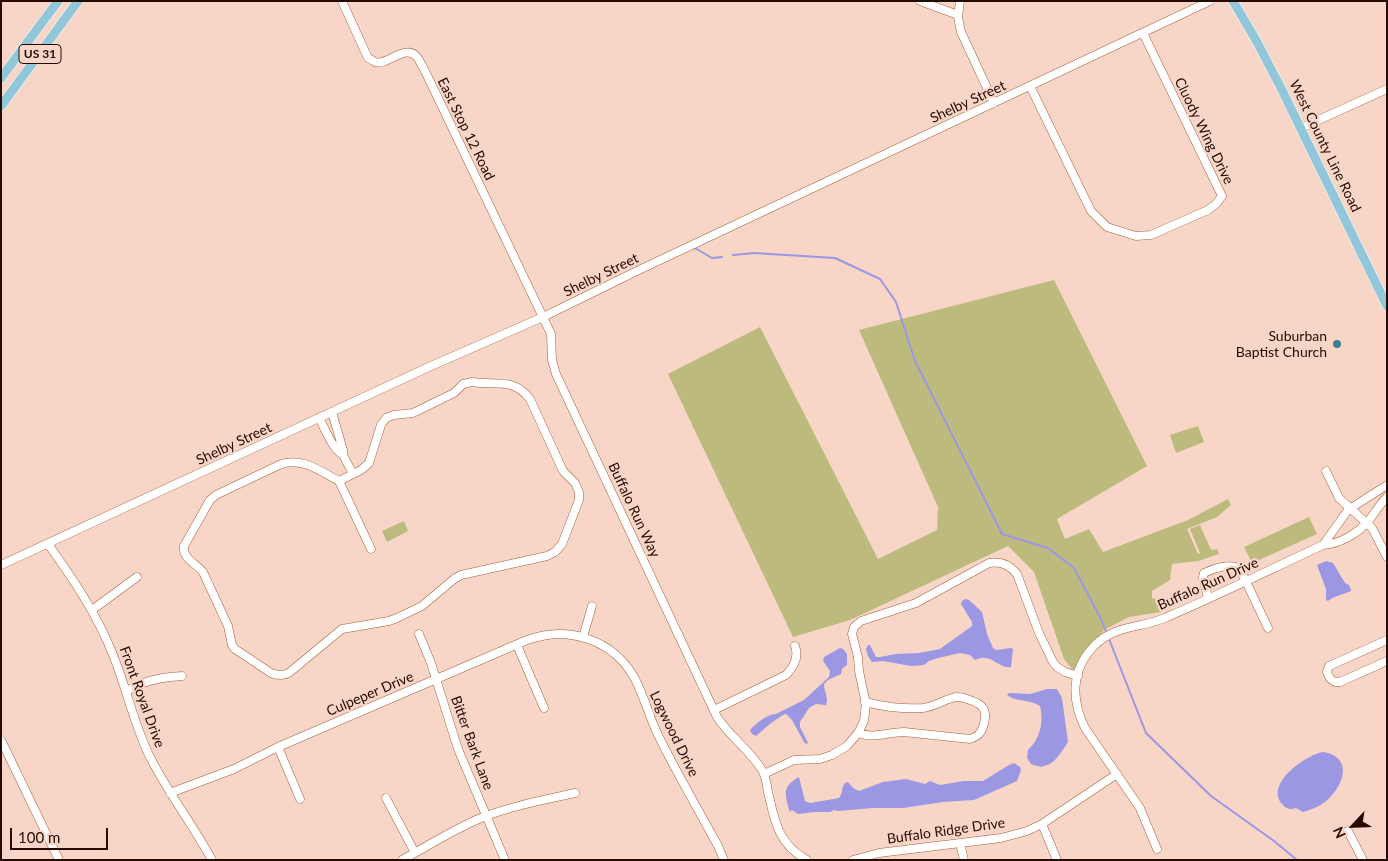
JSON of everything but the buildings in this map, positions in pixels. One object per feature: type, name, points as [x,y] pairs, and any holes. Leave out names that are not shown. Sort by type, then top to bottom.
[{"type":"main road","name":"US 31","points":[[1,78],[58,1]]},
{"type":"main road","name":"US 31","points":[[1,106],[78,1]]},
{"type":"main road","name":"West County Line Road","points":[[1233,1],[1272,69],[1387,306]]},
{"type":"street","name":"East Stop 12 Road","points":[[342,1],[368,58],[375,62],[380,62],[402,53],[415,55],[426,73],[543,317]]},
{"type":"street","points":[[920,1],[958,15]]},
{"type":"street","points":[[960,1],[958,15],[961,33],[994,103]]},
{"type":"street","name":"Shelby Street","points":[[1,565],[430,366],[543,317],[1210,1]]},
{"type":"street","name":"Cluody Wing Drive","points":[[1030,86],[1091,211],[1108,227],[1136,236],[1151,235],[1208,210],[1222,196],[1143,33]]},
{"type":"street","points":[[1301,128],[1387,88]]},
{"type":"street","name":"Buffalo Run Way","points":[[543,317],[551,334],[552,360],[556,374],[714,710],[723,726],[756,762],[764,774]]},
{"type":"street","points":[[339,481],[369,463],[381,425],[386,418],[394,415],[414,413],[454,393],[462,385],[468,383],[498,384],[513,385],[525,392],[563,471],[575,483],[578,490],[579,500],[571,522],[562,544],[555,552],[547,556],[459,576],[422,606],[395,619],[342,629],[290,672],[282,675],[271,674],[235,649],[228,626],[203,572],[187,558],[184,546],[209,501],[215,496],[286,462],[298,462],[307,464],[339,481],[370,550]]},
{"type":"street","points":[[332,412],[343,455]]},
{"type":"street","points":[[319,418],[353,474]]},
{"type":"street","points":[[1326,471],[1338,498],[1375,531],[1387,556]]},
{"type":"street","name":"Buffalo Run Drive","points":[[1323,545],[1350,509],[1387,485]]},
{"type":"street","name":"Buffalo Run Drive","points":[[1157,849],[1140,808],[1085,728],[1079,714],[1076,697],[1078,676],[1089,652],[1109,635],[1126,628],[1162,619],[1323,545],[1332,544],[1350,535],[1367,522],[1387,497]]},
{"type":"street","name":"Front Royal Drive","points":[[48,544],[76,583],[92,610],[113,654],[145,745],[170,793],[212,860]]},
{"type":"street","points":[[807,860],[786,844],[778,831],[764,774],[792,761],[832,756],[847,746],[858,733],[864,721],[865,702],[858,671],[858,656],[852,634],[856,625],[862,621],[916,603],[989,563],[1003,563],[1017,574],[1039,633],[1055,665],[1065,672],[1078,676]]},
{"type":"street","points":[[1208,598],[1203,576],[1206,571],[1235,566],[1240,569],[1268,628]]},
{"type":"street","points":[[92,610],[137,577]]},
{"type":"street","points":[[583,637],[592,606]]},
{"type":"street","name":"Bitter Bark Lane","points":[[418,634],[436,680],[458,749],[505,860]]},
{"type":"street","name":"Culpeper Drive","points":[[170,793],[234,769],[278,747],[533,638],[553,634],[583,637]]},
{"type":"street","name":"Logwood Drive","points":[[583,637],[597,642],[610,650],[624,662],[632,674],[659,738],[724,860]]},
{"type":"street","points":[[1387,640],[1329,666],[1327,672],[1332,681],[1338,683],[1387,661]]},
{"type":"street","points":[[517,645],[544,708]]},
{"type":"street","points":[[714,710],[786,675],[795,662],[797,652],[795,646]]},
{"type":"street","points":[[126,692],[151,681],[182,676]]},
{"type":"street","points":[[858,733],[872,736],[904,732],[972,739],[981,732],[985,718],[982,706],[977,702],[958,697],[923,708],[890,708],[865,702]]},
{"type":"street","points":[[1,740],[59,860]]},
{"type":"street","points":[[278,747],[300,799]]},
{"type":"street","name":"Buffalo Ridge Drive","points":[[853,860],[878,853],[1001,838],[1027,831],[1042,824],[1117,774]]},
{"type":"street","points":[[402,860],[486,816],[575,793]]},
{"type":"street","points":[[386,798],[415,853]]},
{"type":"street","points":[[1042,824],[1057,860]]},
{"type":"street","points":[[1348,830],[1363,860]]},
{"type":"street","points":[[960,843],[964,860]]},
{"type":"shaded area","points":[[1054,280],[1147,466],[1057,519],[1065,539],[1089,529],[1103,552],[1188,520],[1228,499],[1231,505],[1217,517],[1187,529],[1198,554],[1200,553],[1190,529],[1200,525],[1211,550],[1217,549],[1219,554],[1198,561],[1172,564],[1170,580],[1152,591],[1152,598],[1174,603],[1161,612],[1129,617],[1104,630],[1073,670],[1064,659],[1034,572],[1008,546],[850,620],[793,637],[668,374],[760,327],[878,559],[937,530],[938,507],[859,330]]},
{"type":"shaded area","points":[[1198,426],[1204,442],[1176,453],[1170,435]]},
{"type":"shaded area","points":[[1309,517],[1317,534],[1252,563],[1244,547]]},
{"type":"shaded area","points":[[404,521],[408,531],[387,542],[382,531]]},
{"type":"shaded area","points":[[1326,561],[1333,563],[1351,590],[1328,601],[1326,600],[1326,589],[1317,565]]},
{"type":"shaded area","points":[[965,599],[969,600],[982,612],[987,634],[993,648],[996,650],[1013,649],[1011,667],[1002,666],[986,658],[975,660],[970,655],[960,653],[929,661],[924,665],[911,666],[883,661],[872,662],[868,656],[866,649],[868,645],[870,645],[876,657],[940,649],[972,626],[972,622],[961,604]]},
{"type":"shaded area","points":[[840,648],[847,654],[847,665],[842,669],[841,674],[824,684],[826,705],[816,704],[809,708],[800,722],[800,727],[808,743],[804,742],[792,720],[786,714],[771,723],[756,736],[752,734],[750,730],[762,719],[804,700],[829,677],[830,671],[823,661],[824,657]]},
{"type":"shaded area","points":[[1047,689],[1057,689],[1062,698],[1068,742],[1055,760],[1041,767],[1031,764],[1027,758],[1028,750],[1036,741],[1040,730],[1042,718],[1040,706],[1031,702],[1014,699],[1007,695],[1009,693],[1030,694]]},
{"type":"shaded area","points":[[1323,752],[1333,755],[1342,766],[1343,774],[1337,789],[1325,802],[1303,812],[1296,808],[1290,809],[1285,807],[1278,796],[1279,787],[1283,779],[1298,764],[1307,758]]},
{"type":"shaded area","points":[[1014,763],[1021,770],[1017,781],[974,800],[903,808],[834,810],[830,812],[798,814],[792,810],[790,812],[786,796],[789,784],[799,777],[805,801],[810,803],[839,798],[845,783],[848,782],[859,791],[883,782],[906,779],[925,784],[930,781],[940,785],[964,781],[983,781]]},
{"type":"waterway","points":[[693,247],[712,258],[722,257]]},
{"type":"waterway","points":[[733,255],[754,253],[835,258],[880,279],[896,302],[915,361],[1002,534],[1048,548],[1074,568],[1107,634]]},
{"type":"waterway","points":[[1109,639],[1146,733],[1211,796],[1274,841],[1297,860]]},
{"type":"place","name":"Suburban Baptist Church","points":[[1337,344]]}]
